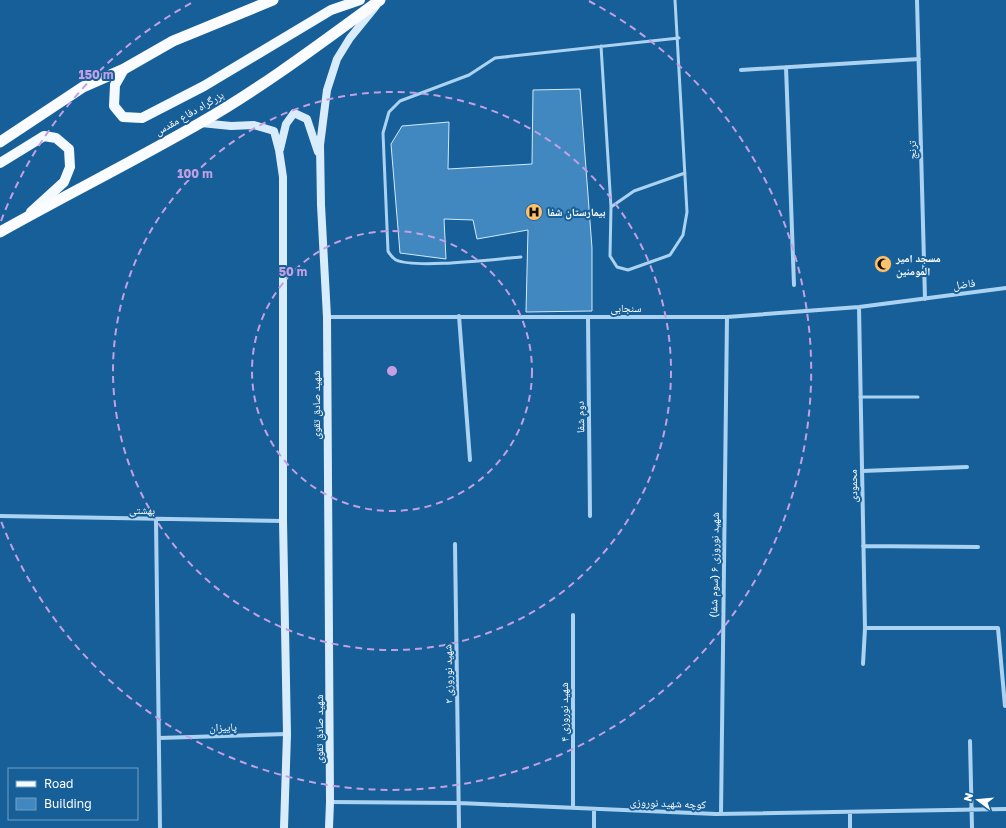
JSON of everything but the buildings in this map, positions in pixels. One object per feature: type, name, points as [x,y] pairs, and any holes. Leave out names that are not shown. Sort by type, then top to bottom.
[{"type":"highway","points":[[0,142],[84,87],[124,69],[173,41],[273,0]]},
{"type":"highway","name":"بزرگراه دفاع مقدس","points":[[0,232],[201,123],[284,70],[381,0]]},
{"type":"main road","points":[[124,69],[115,85],[114,106],[123,117],[142,118],[204,86],[331,10],[360,0]]},
{"type":"main road","name":"شهید صادق تقوی","points":[[329,828],[327,317],[320,159],[327,90],[337,59],[350,38],[381,0]]},
{"type":"main road","points":[[279,150],[286,124],[294,113],[307,119],[320,159]]},
{"type":"main road","points":[[201,123],[231,126],[254,126],[274,131],[279,150],[283,177],[283,521],[287,734],[284,828]]},
{"type":"main road","points":[[0,163],[44,136],[56,138],[69,149],[70,167],[64,182],[23,219]]},
{"type":"street","name":"ترنج","points":[[917,0],[925,299]]},
{"type":"street","points":[[741,70],[919,59]]},
{"type":"street","points":[[786,67],[794,285]]},
{"type":"street","name":"فاضل","points":[[925,299],[1006,288]]},
{"type":"street","name":"سنجابی","points":[[327,317],[727,317],[859,307],[925,299]]},
{"type":"street","name":"محمودی","points":[[859,307],[865,628],[863,664]]},
{"type":"street","points":[[459,316],[470,460]]},
{"type":"street","name":"دوم شفا","points":[[588,317],[590,516]]},
{"type":"street","name":"شهید نوروزی ۶ (سوم شفا)","points":[[721,814],[727,317]]},
{"type":"street","points":[[862,471],[967,467]]},
{"type":"street","name":"بهشتی","points":[[0,516],[156,520],[283,521]]},
{"type":"street","points":[[156,520],[160,828]]},
{"type":"street","name":"شهید نوروزی ۲","points":[[455,544],[459,828]]},
{"type":"street","points":[[863,546],[978,547]]},
{"type":"street","name":"شهید نوروزی ۴","points":[[573,615],[573,808]]},
{"type":"street","points":[[865,628],[998,628],[1005,706]]},
{"type":"street","name":"پاییزان","points":[[159,738],[287,734]]},
{"type":"street","points":[[970,741],[972,828]]},
{"type":"street","name":"کوچه شهید نوروزی","points":[[330,802],[459,803],[594,810],[721,814],[1006,809]]},
{"type":"street","points":[[594,810],[594,828]]},
{"type":"street","points":[[850,812],[850,828]]},
{"type":"lane","points":[[601,46],[612,206],[610,256],[617,267],[628,270],[670,256],[683,235],[687,212],[679,38],[675,0]]},
{"type":"lane","points":[[521,257],[428,264],[397,260],[390,255],[388,251],[383,133],[389,112],[400,101],[469,75],[495,58],[679,38]]},
{"type":"lane","points":[[612,206],[634,191],[685,173]]},
{"type":"lane","points":[[860,397],[918,397]]},
{"type":"place","name":"بیمارستان شفا","points":[[534,212]]},
{"type":"place","name":"مسجد امیر المومنین","points":[[883,264]]}]
